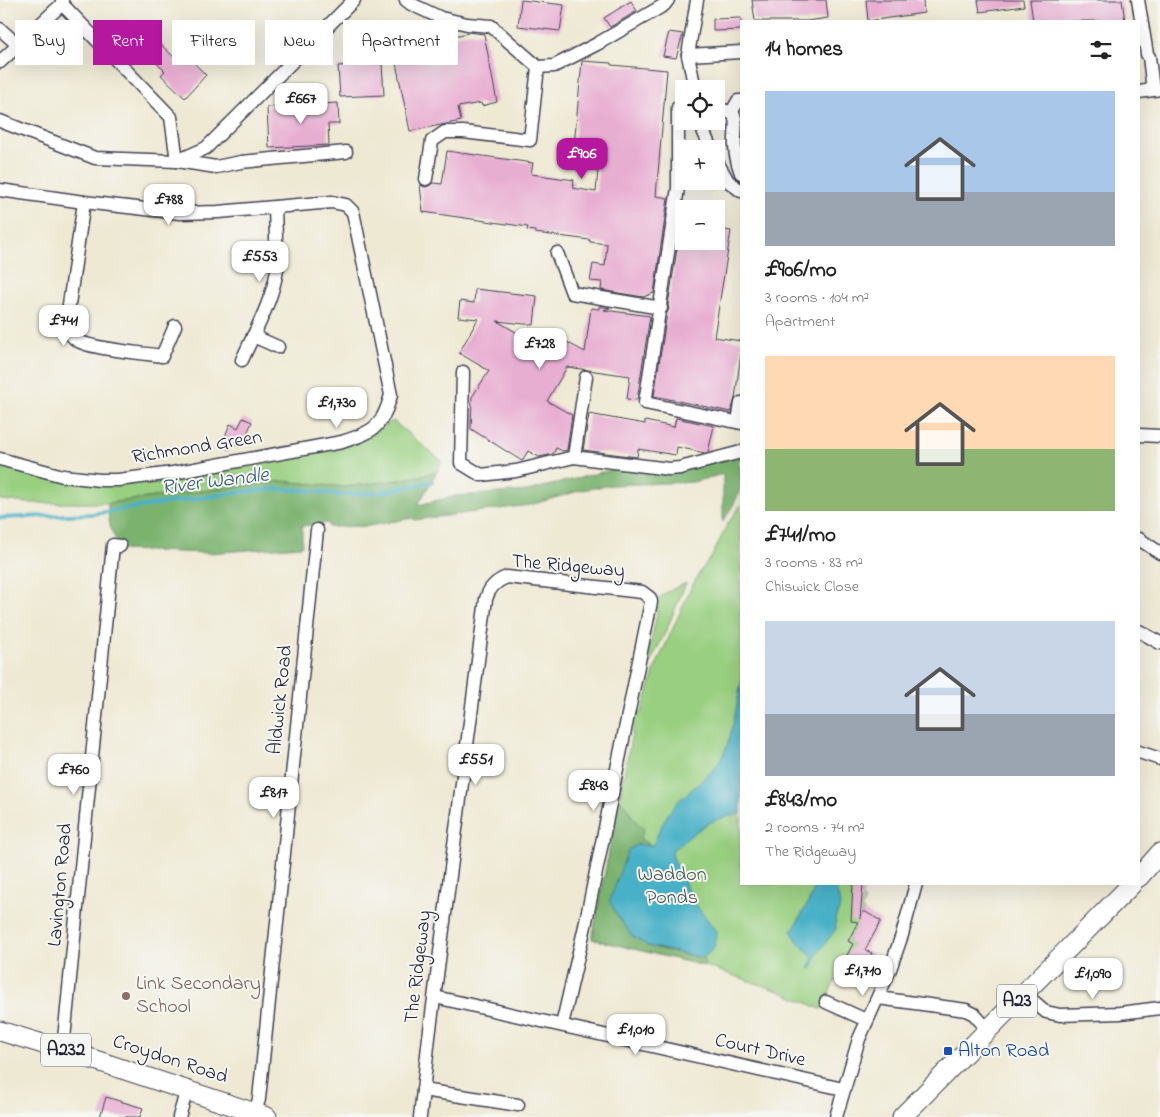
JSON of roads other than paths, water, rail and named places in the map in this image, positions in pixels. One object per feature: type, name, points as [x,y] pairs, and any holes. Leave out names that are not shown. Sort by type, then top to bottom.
[{"type":"highway","points":[[1140,876],[1160,853]]},
{"type":"highway","name":"A23","points":[[902,1117],[1131,885]]},
{"type":"highway","name":"Croydon Road","points":[[0,1033],[63,1049],[261,1115]]},
{"type":"street","points":[[176,161],[206,148],[354,0]]},
{"type":"street","points":[[406,0],[441,18],[467,24],[490,26],[538,67],[554,66],[597,44],[664,5],[668,0]]},
{"type":"street","points":[[693,80],[688,55],[697,0]]},
{"type":"street","points":[[1138,0],[1149,61],[1157,90],[1140,92]]},
{"type":"street","points":[[44,20],[62,2],[171,117],[176,161]]},
{"type":"street","points":[[0,29],[15,42]]},
{"type":"street","points":[[0,62],[15,48]]},
{"type":"street","points":[[688,55],[740,52]]},
{"type":"street","points":[[426,179],[432,141],[445,132],[463,132],[530,140],[538,67]]},
{"type":"street","points":[[730,113],[738,101],[740,101]]},
{"type":"street","points":[[725,110],[737,122],[734,137],[740,169]]},
{"type":"street","points":[[0,122],[95,158],[176,161],[216,167],[241,162],[346,152]]},
{"type":"street","points":[[678,130],[678,188],[646,403],[740,422]]},
{"type":"street","points":[[725,176],[728,181],[740,189]]},
{"type":"street","points":[[0,190],[180,213],[275,207],[275,280],[269,300],[242,360]]},
{"type":"street","points":[[84,202],[67,318],[67,325],[72,336],[86,344],[162,356],[175,326]]},
{"type":"street","name":"Richmond Green","points":[[0,459],[63,476],[118,480],[173,474],[342,442],[372,430],[383,419],[391,395],[353,212],[346,205],[332,202],[275,207]]},
{"type":"street","points":[[557,253],[572,293],[660,308]]},
{"type":"street","points":[[253,336],[278,347]]},
{"type":"street","points":[[463,372],[461,463],[481,475],[516,470],[574,457],[669,469],[680,468],[740,452]]},
{"type":"street","points":[[574,457],[586,377]]},
{"type":"street","points":[[1140,435],[1160,436]]},
{"type":"street","name":"Aldwick Road","points":[[261,1115],[259,1099],[317,530]]},
{"type":"street","points":[[1140,540],[1160,553]]},
{"type":"street","name":"Lavington Road","points":[[63,1049],[117,546]]},
{"type":"street","name":"The Ridgeway","points":[[420,1117],[487,594],[495,583],[507,577],[642,592],[650,598],[650,611],[585,926],[562,1025]]},
{"type":"street","points":[[1140,632],[1160,643]]},
{"type":"street","points":[[1140,752],[1160,759]]},
{"type":"street","points":[[836,1117],[843,1089],[866,1020],[878,998],[902,935],[916,885]]},
{"type":"street","points":[[1025,994],[1042,1010],[1050,1014],[1120,1013],[1160,1008]]},
{"type":"street","name":"Court Drive","points":[[435,997],[843,1089]]},
{"type":"street","points":[[878,998],[966,1010],[974,1014],[988,1030]]},
{"type":"street","points":[[826,1002],[866,1020]]},
{"type":"street","points":[[179,1117],[187,1090]]},
{"type":"street","points":[[423,1090],[518,1105]]},
{"type":"water","name":"Waddon Ponds","points":[[740,688],[740,814],[722,818],[708,824],[672,850],[673,858],[683,877],[689,896],[716,931],[714,948],[703,958],[648,946],[632,936],[614,911],[610,900],[628,850],[638,844],[652,846],[670,811],[712,771],[722,757],[732,730]]},
{"type":"water","points":[[815,885],[835,885],[840,904],[835,918],[836,929],[818,953],[811,969],[809,968],[813,957],[798,942],[792,932],[812,895]]},
{"type":"waterway","name":"River Wandle","points":[[0,518],[92,514],[240,492],[278,489],[305,490],[340,495],[381,492],[432,482]]},
{"type":"place","name":"Link Secondary School","points":[[126,996]]},
{"type":"place","name":"Alton Road","points":[[948,1051]]}]
